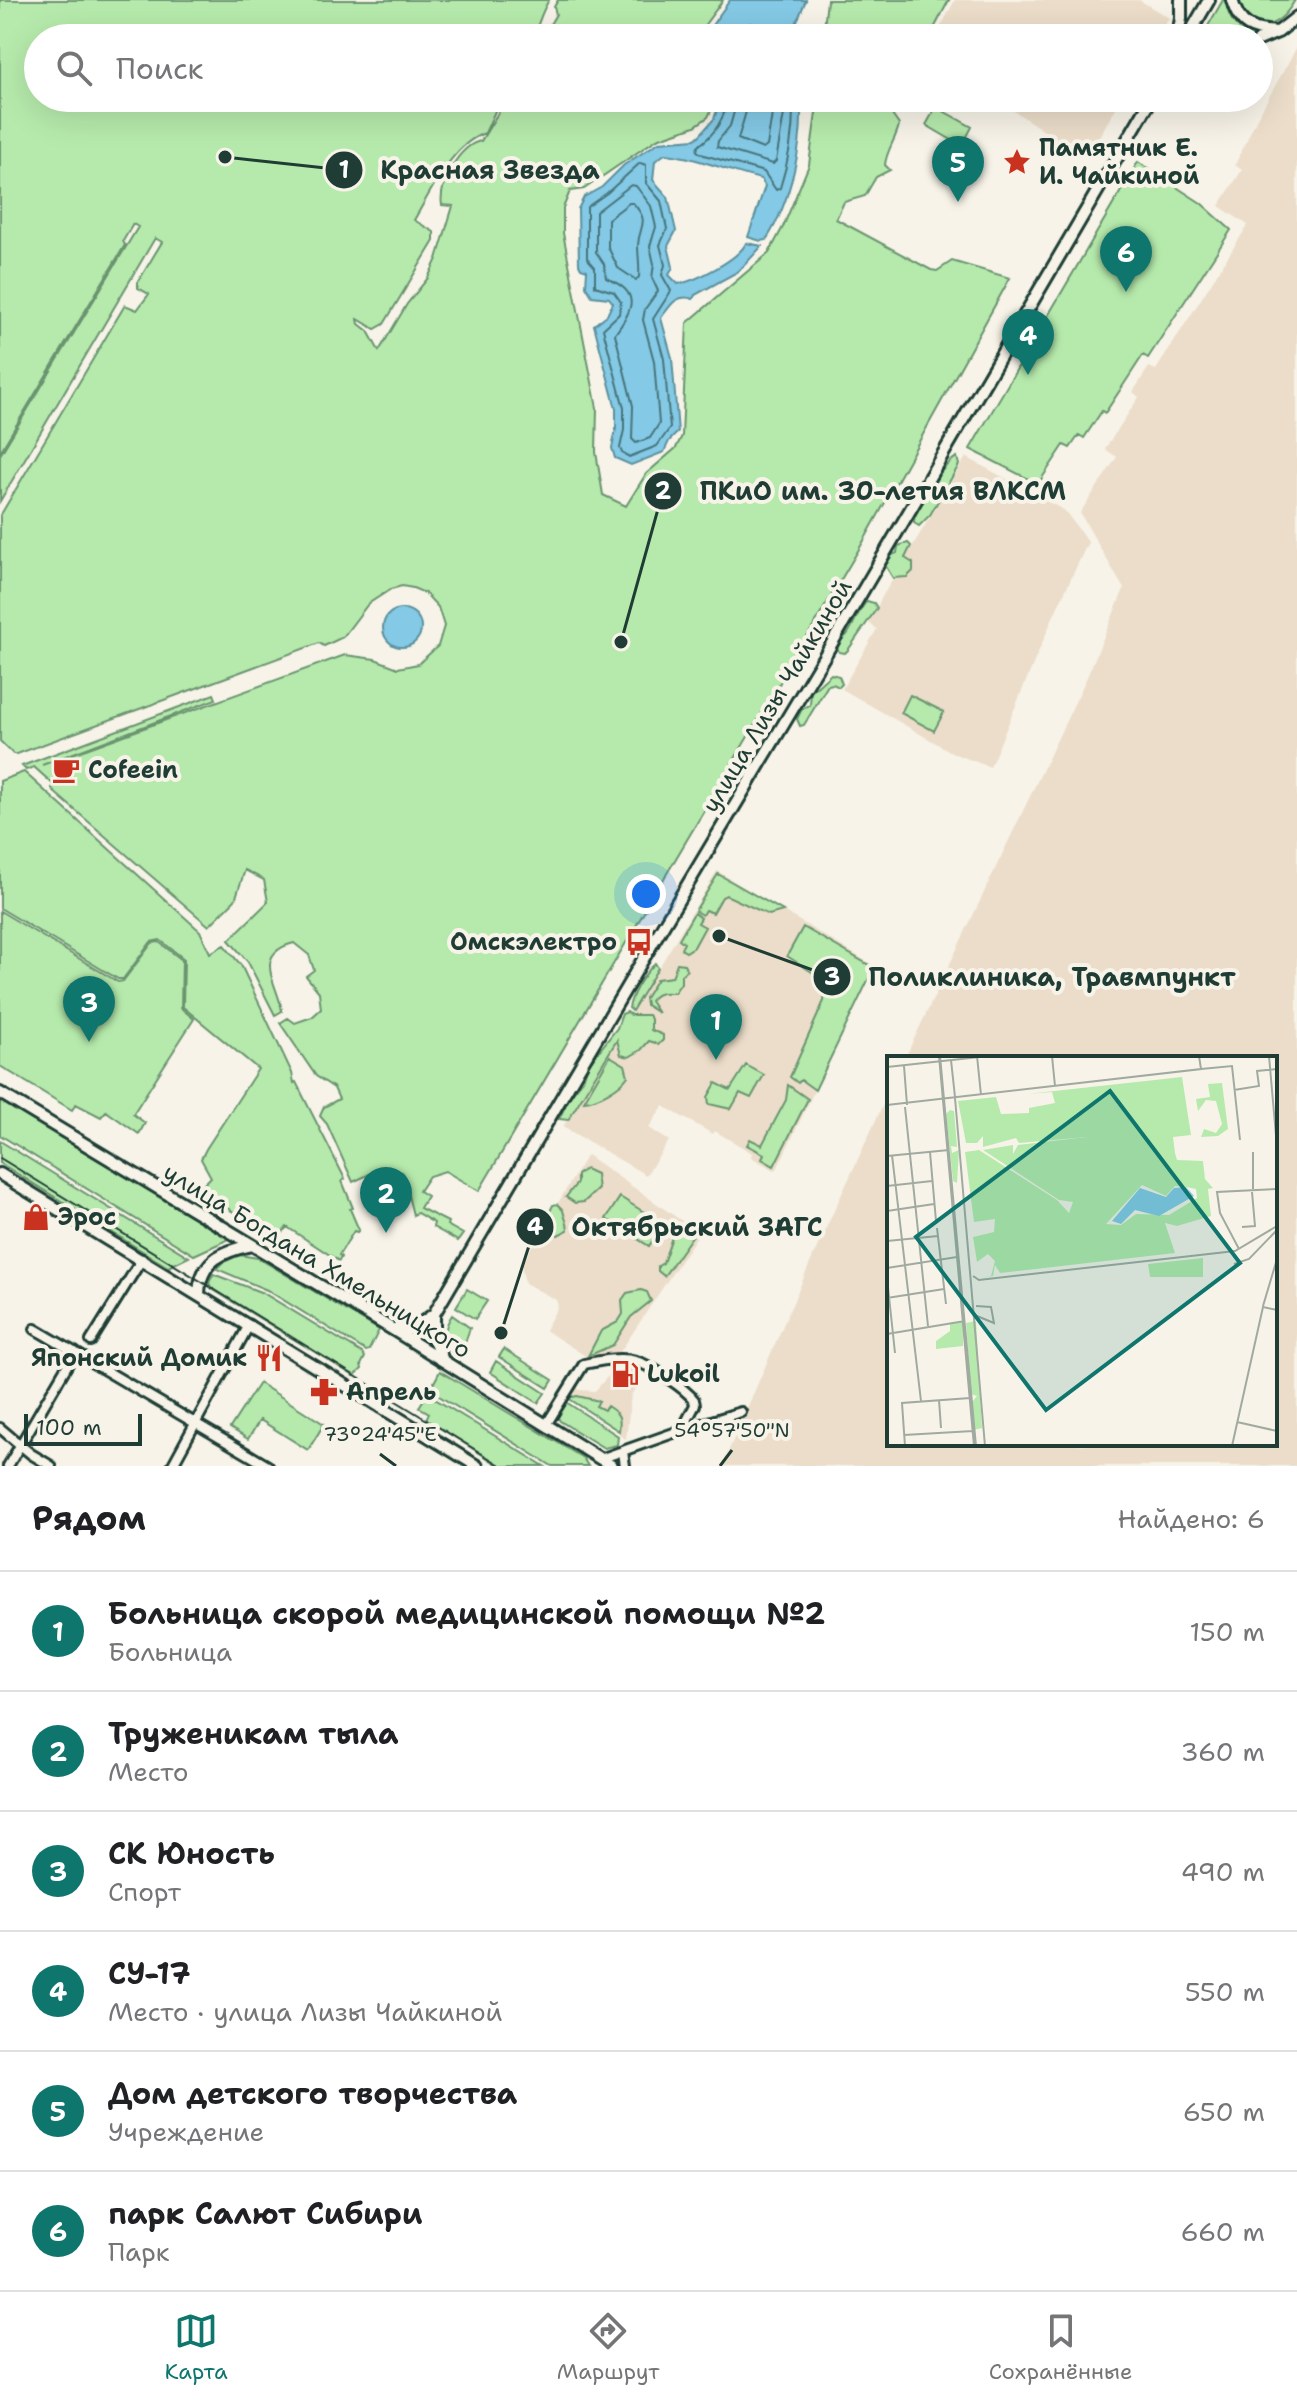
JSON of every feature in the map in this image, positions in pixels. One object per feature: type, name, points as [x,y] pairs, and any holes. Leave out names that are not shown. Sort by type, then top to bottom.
[{"type":"main road","points":[[1180,24],[1181,0]]},
{"type":"main road","points":[[1195,24],[1209,0]]},
{"type":"main road","points":[[1232,0],[1236,14],[1244,24]]},
{"type":"main road","points":[[1273,34],[1297,17]]},
{"type":"main road","points":[[1273,31],[1278,32]]},
{"type":"main road","name":"улица Лизы Чайкиной","points":[[434,1314],[1144,112]]},
{"type":"main road","name":"улица Богдана Хмельницкого","points":[[0,1093],[392,1329],[606,1463]]},
{"type":"main road","points":[[0,1174],[477,1466]]},
{"type":"main road","points":[[199,1294],[203,1272],[215,1257],[252,1245]]},
{"type":"main road","points":[[392,1329],[413,1329],[434,1314]]},
{"type":"main road","points":[[434,1314],[434,1340],[444,1362]]},
{"type":"street","points":[[91,1341],[142,1259]]},
{"type":"street","points":[[172,1466],[249,1325]]},
{"type":"street","points":[[35,1329],[268,1466]]},
{"type":"street","points":[[8,1466],[75,1352]]},
{"type":"street","points":[[546,1425],[584,1364],[624,1358],[640,1360],[689,1394],[695,1405],[682,1430]]},
{"type":"street","points":[[606,1463],[623,1451],[741,1412]]},
{"type":"street","points":[[0,1428],[51,1466]]},
{"type":"street","points":[[623,1451],[625,1466]]},
{"type":"shaded area","points":[[955,0],[1139,0],[1169,18],[1165,24],[942,24]]},
{"type":"shaded area","points":[[1297,47],[1297,1466],[722,1466],[887,1096],[887,1446],[1277,1446],[1277,1056],[906,1056],[1087,677],[1124,589],[1080,513],[1117,457],[1105,449],[1139,397],[1133,392],[1149,367],[1156,370],[1248,225],[1219,206],[1242,170],[1235,165],[1260,112],[1273,112],[1273,90]]},
{"type":"shaded area","points":[[1016,112],[1114,112],[1092,148],[1084,144],[1078,154]]},
{"type":"shaded area","points":[[966,457],[1065,511],[1088,542],[990,767],[955,754],[842,689],[877,629],[869,623],[882,597]]},
{"type":"shaded area","points":[[717,871],[874,966],[776,1171],[715,1131],[713,1134],[663,1106],[649,1128],[669,1141],[646,1175],[563,1127]]},
{"type":"shaded area","points":[[587,1155],[699,1233],[618,1355],[590,1359],[545,1330],[558,1306],[556,1300],[525,1283],[521,1264]]},
{"type":"shaded area","points":[[629,1368],[638,1372],[635,1377],[641,1381],[631,1395],[626,1439],[619,1435],[619,1431],[568,1398],[577,1385],[579,1390],[595,1391],[610,1374],[620,1380]]},
{"type":"green space","points":[[0,0],[549,0],[538,24],[24,24],[24,112],[495,112],[485,133],[453,157],[414,220],[434,232],[434,241],[384,324],[375,329],[358,319],[379,351],[407,304],[428,278],[437,259],[453,206],[442,205],[443,187],[452,166],[465,149],[481,141],[499,112],[710,112],[695,126],[657,139],[584,189],[570,191],[563,208],[563,233],[597,408],[596,452],[603,495],[626,506],[646,474],[676,448],[682,436],[687,323],[769,253],[809,165],[816,112],[890,112],[899,125],[885,165],[890,170],[876,177],[865,196],[844,202],[836,219],[931,270],[937,271],[952,261],[1010,278],[862,544],[479,1191],[445,1171],[429,1176],[419,1191],[427,1196],[420,1208],[448,1222],[447,1225],[463,1234],[458,1241],[433,1227],[434,1223],[417,1213],[413,1215],[402,1172],[372,1173],[353,1182],[327,1124],[320,1116],[324,1107],[339,1099],[334,1088],[316,1076],[280,1023],[288,1018],[295,1023],[312,1017],[321,1009],[319,992],[306,976],[314,970],[309,955],[294,943],[273,954],[270,971],[282,1011],[275,1015],[248,962],[229,940],[268,902],[264,880],[245,870],[235,900],[209,926],[53,791],[55,786],[34,767],[26,770],[22,766],[214,694],[216,699],[42,765],[345,655],[375,659],[398,668],[418,664],[438,646],[444,626],[438,607],[425,593],[413,588],[402,586],[391,589],[368,604],[343,637],[324,646],[319,643],[13,754],[0,741],[0,516],[125,305],[137,310],[149,294],[138,288],[138,282],[162,242],[155,238],[0,501],[0,455],[138,227],[133,224],[123,241],[125,245],[0,452]]},
{"type":"green space","points":[[558,0],[723,0],[705,24],[550,24],[556,14],[554,7]]},
{"type":"green space","points":[[827,0],[949,0],[936,24],[824,24]]},
{"type":"green space","points":[[1223,0],[1226,0],[1235,24],[1209,24]]},
{"type":"green space","points":[[1238,0],[1295,0],[1288,11],[1272,24],[1253,24],[1238,11]]},
{"type":"green space","points":[[933,112],[945,112],[972,127],[962,146],[926,125]]},
{"type":"green space","points":[[1138,162],[1201,203],[1231,230],[1148,358],[1143,355],[1105,413],[1102,411],[1084,438],[1079,435],[1070,448],[1064,445],[1038,484],[970,449]]},
{"type":"green space","points":[[957,457],[959,465],[930,515],[919,526],[914,523],[918,508],[930,487]]},
{"type":"green space","points":[[908,543],[911,546],[905,558],[913,563],[913,571],[907,577],[893,578],[885,565],[897,553],[898,546]]},
{"type":"green space","points":[[867,601],[877,608],[848,650],[839,652],[836,644],[849,633]]},
{"type":"green space","points":[[831,674],[839,676],[842,684],[839,687],[828,685],[804,725],[800,726],[797,719],[802,709],[810,705],[811,692]]},
{"type":"green space","points":[[910,695],[944,712],[934,731],[901,713]]},
{"type":"green space","points":[[24,772],[200,931],[210,953],[224,945],[241,965],[294,1083],[345,1179],[342,1181],[359,1230],[354,1231],[339,1255],[339,1261],[287,1227],[276,1240],[209,1196],[201,1187],[211,1177],[201,1159],[258,1069],[183,1007],[184,959],[160,940],[151,942],[123,979],[118,979],[0,908],[0,781]]},
{"type":"green space","points":[[718,874],[783,911],[769,915],[726,895],[713,913],[705,910],[702,915],[695,911]]},
{"type":"green space","points":[[0,911],[118,982],[123,981],[152,943],[159,942],[182,960],[181,1008],[194,1019],[133,1114],[145,1123],[139,1134],[106,1111],[101,1117],[76,1104],[72,1110],[0,1066]]},
{"type":"green space","points":[[694,913],[701,918],[698,923],[705,927],[694,947],[686,952],[681,949],[684,943],[679,939]]},
{"type":"green space","points":[[803,927],[874,968],[815,1090],[801,1080],[798,1083],[790,1077],[824,1001],[826,981],[787,956]]},
{"type":"green space","points":[[655,963],[658,968],[632,1011],[629,1008],[636,990]]},
{"type":"green space","points":[[677,963],[684,964],[687,970],[681,975],[681,983],[674,993],[658,994],[650,1001],[658,1013],[646,1005],[645,998],[657,979],[672,977]]},
{"type":"green space","points":[[627,1012],[631,1015],[648,1015],[651,1030],[663,1035],[663,1040],[659,1044],[649,1041],[629,1057],[621,1055],[617,1040],[568,1120],[559,1119],[570,1096],[583,1080],[588,1065],[617,1028],[622,1014]]},
{"type":"green space","points":[[610,1056],[625,1065],[628,1076],[608,1093],[584,1101]]},
{"type":"green space","points":[[746,1065],[764,1075],[751,1098],[740,1093],[731,1109],[709,1104],[708,1097],[716,1083],[730,1090]]},
{"type":"green space","points":[[788,1085],[808,1099],[774,1166],[762,1159],[764,1154],[747,1145],[750,1139],[762,1145],[786,1100]]},
{"type":"green space","points":[[0,1100],[214,1229],[227,1240],[194,1255],[0,1135]]},
{"type":"green space","points":[[0,1141],[189,1257],[168,1267],[0,1163]]},
{"type":"green space","points":[[585,1169],[596,1174],[598,1189],[584,1202],[575,1203],[566,1197],[577,1183],[577,1175]]},
{"type":"green space","points":[[620,1197],[663,1224],[649,1246],[606,1219]]},
{"type":"green space","points":[[557,1204],[563,1210],[568,1230],[558,1235],[544,1224],[553,1205]]},
{"type":"green space","points":[[682,1227],[689,1229],[693,1235],[664,1276],[658,1271],[658,1266],[663,1263],[673,1234]]},
{"type":"green space","points":[[239,1255],[258,1258],[379,1330],[369,1350],[267,1290],[217,1269]]},
{"type":"green space","points":[[213,1274],[263,1293],[362,1353],[365,1357],[362,1369],[354,1376],[212,1289],[209,1283]]},
{"type":"green space","points":[[467,1289],[487,1301],[475,1319],[456,1307]]},
{"type":"green space","points":[[647,1292],[651,1301],[631,1317],[613,1345],[588,1356],[601,1331],[618,1322],[623,1314],[622,1300],[627,1293]]},
{"type":"green space","points":[[452,1315],[470,1328],[465,1343],[468,1348],[463,1356],[446,1338],[446,1327]]},
{"type":"green space","points":[[504,1349],[553,1380],[548,1388],[499,1357]]},
{"type":"green space","points":[[496,1361],[545,1393],[538,1403],[490,1372]]},
{"type":"green space","points":[[440,1371],[583,1458],[588,1466],[552,1466],[431,1391]]},
{"type":"green space","points":[[259,1383],[324,1424],[308,1450],[260,1420],[248,1439],[230,1428]]},
{"type":"green space","points":[[426,1396],[544,1466],[500,1466],[426,1419],[429,1413],[419,1407]]},
{"type":"green space","points":[[577,1396],[599,1401],[596,1406],[604,1410],[607,1406],[615,1411],[620,1419],[619,1431],[568,1398]]},
{"type":"green space","points":[[566,1402],[618,1436],[617,1445],[604,1448],[560,1421],[557,1416]]},
{"type":"water","points":[[730,0],[806,0],[796,24],[713,24]]},
{"type":"water","points":[[716,112],[801,112],[794,171],[775,225],[766,240],[761,241],[748,237],[765,186],[761,179],[677,156],[665,154],[655,161],[653,180],[668,197],[676,231],[668,246],[673,267],[669,275],[678,284],[716,268],[735,256],[746,243],[762,246],[739,271],[693,299],[678,299],[661,318],[672,358],[678,432],[664,452],[631,465],[615,458],[612,448],[616,409],[594,325],[607,315],[613,303],[609,298],[592,296],[586,286],[587,270],[579,264],[578,209],[584,197],[602,187],[624,165],[659,142],[695,139],[714,119]]},
{"type":"water","points":[[402,609],[415,615],[421,628],[415,641],[402,647],[389,641],[383,628],[389,615]]},
{"type":"tram line","points":[[0,1158],[502,1466]]},
{"type":"place","name":"Красная Звезда","points":[[225,157]]},
{"type":"place","name":"Памятник Е. И. Чайкиной","points":[[1017,162]]},
{"type":"place","name":"Дом детского творчества","points":[[958,202]]},
{"type":"place","name":"парк Салют Сибири","points":[[1126,292]]},
{"type":"place","name":"СУ-17","points":[[1028,375]]},
{"type":"place","name":"ПКиО им. 30-летия ВЛКСМ","points":[[621,642]]},
{"type":"place","name":"Cofeein","points":[[66,770]]},
{"type":"place","name":"Поликлиника, Травмпункт","points":[[719,936]]},
{"type":"place","name":"Омскэлектро","points":[[639,942]]},
{"type":"place","name":"СК Юность","points":[[89,1042]]},
{"type":"place","name":"Больница скорой медицинской помощи №2","points":[[716,1060]]},
{"type":"place","name":"Эрос","points":[[36,1217]]},
{"type":"place","name":"Труженикам тыла","points":[[386,1233]]},
{"type":"place","name":"Октябрьский ЗАГС","points":[[501,1333]]},
{"type":"place","name":"Японский Домик","points":[[269,1358]]},
{"type":"place","name":"Lukoil","points":[[625,1374]]},
{"type":"place","name":"Апрель","points":[[324,1392]]}]
